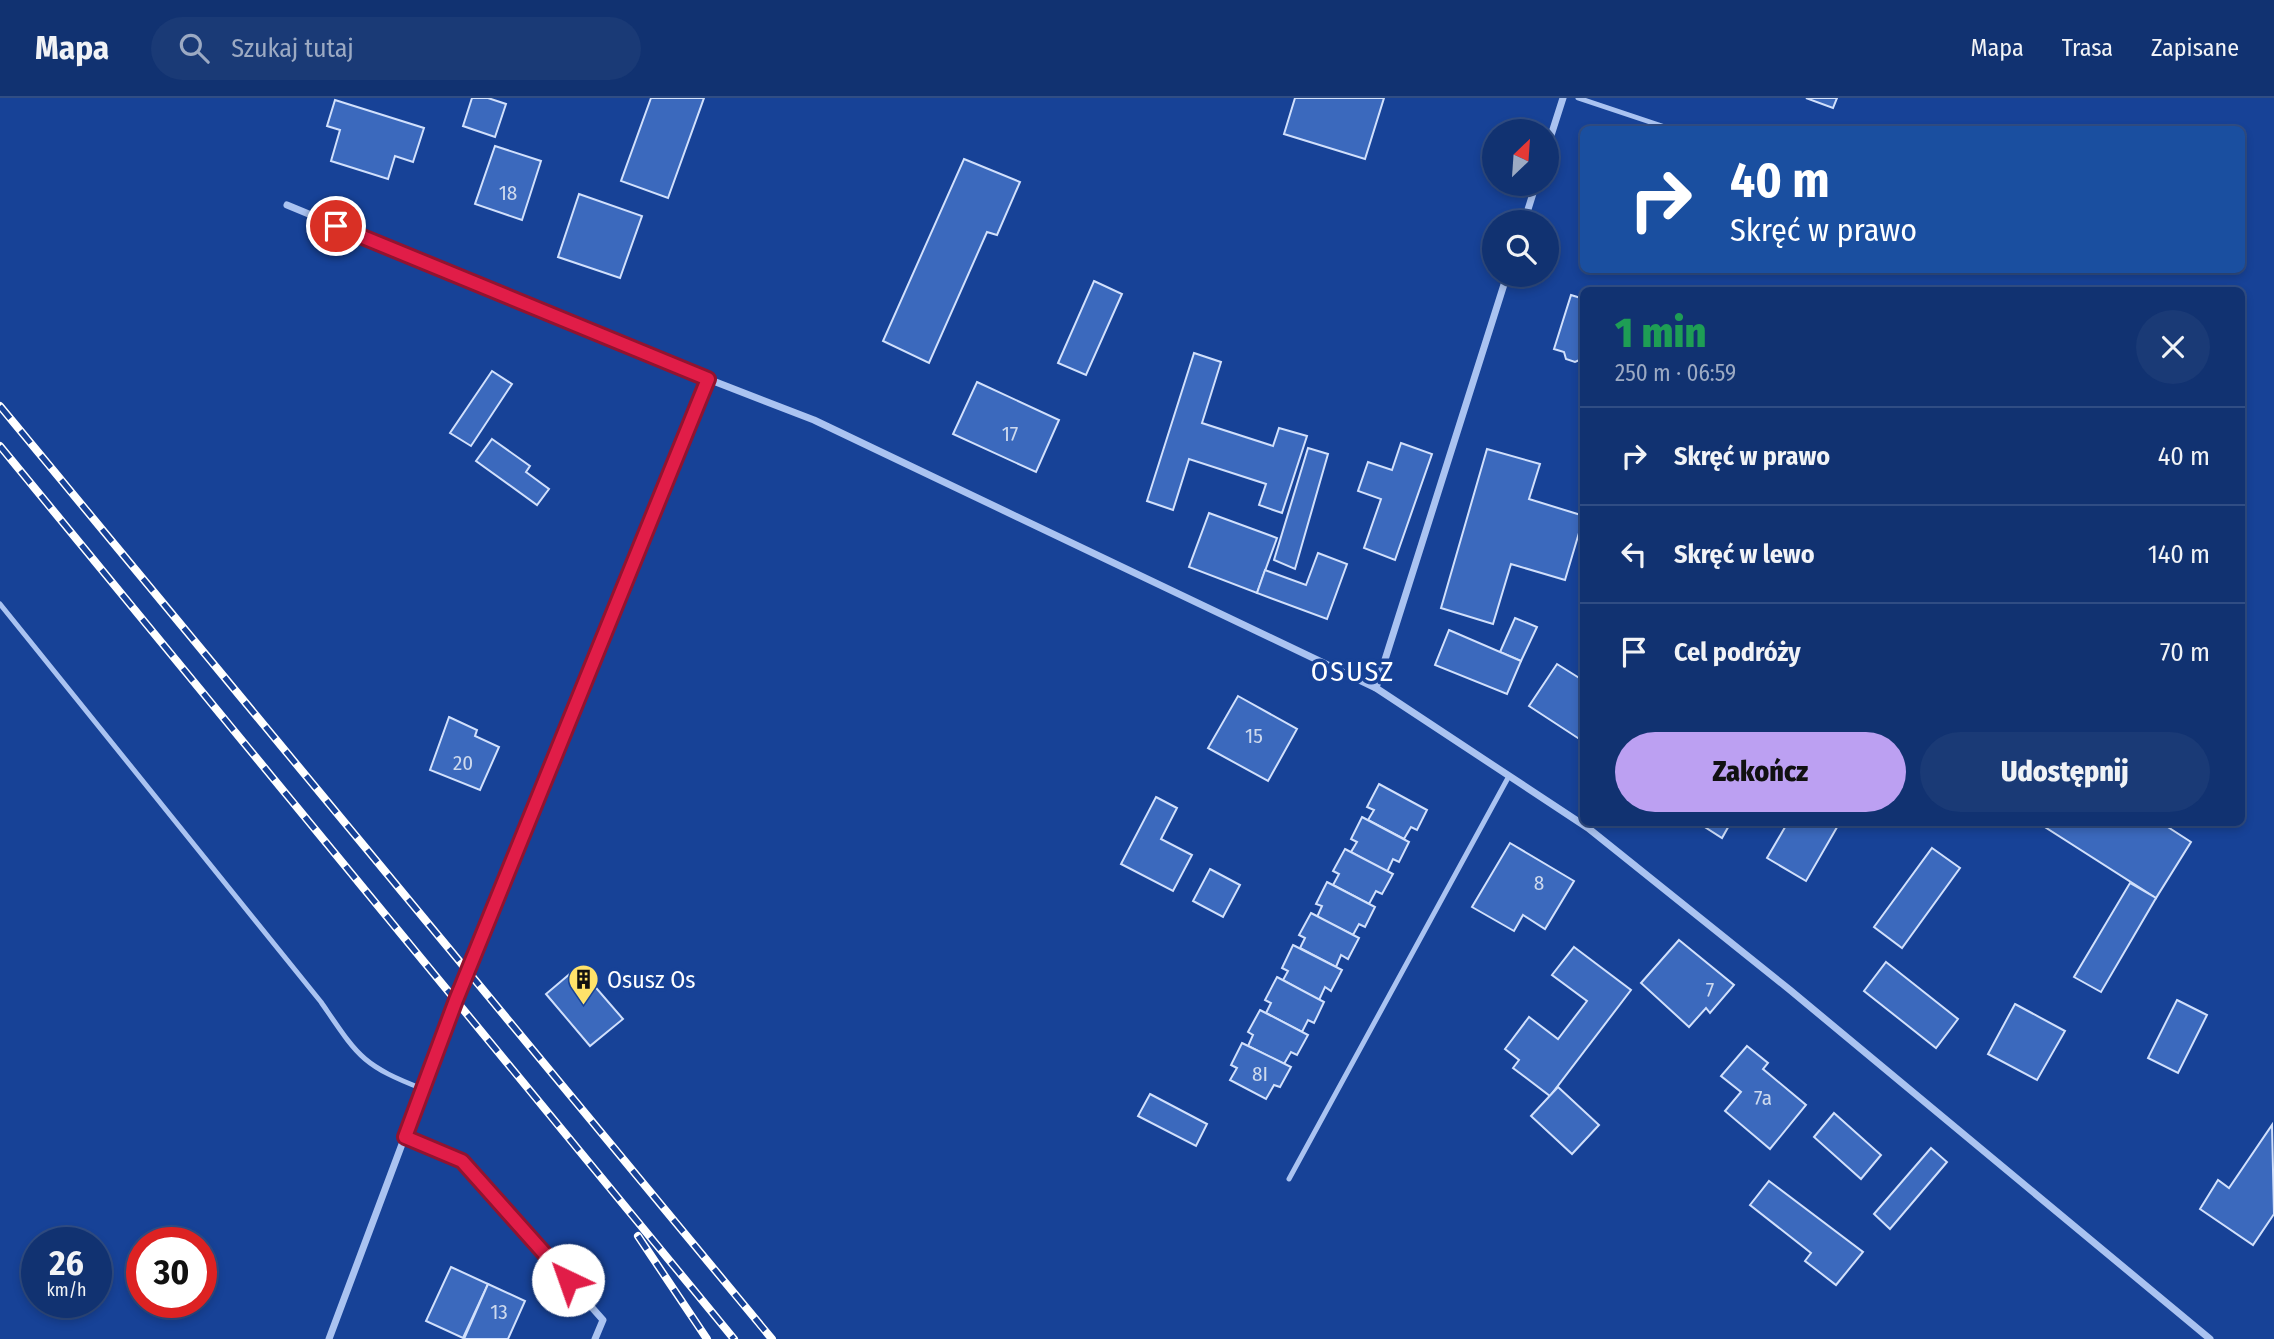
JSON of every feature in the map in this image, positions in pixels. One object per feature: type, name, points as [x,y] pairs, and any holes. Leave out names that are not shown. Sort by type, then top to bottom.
[{"type":"street","points":[[1556,119],[1563,98]]},
{"type":"street","points":[[287,205],[814,420],[1376,688],[1580,823]]},
{"type":"street","points":[[1376,688],[1503,287]]},
{"type":"street","points":[[328,1339],[456,1000],[708,379]]},
{"type":"street","points":[[1585,826],[1769,973],[2210,1339]]},
{"type":"street","points":[[405,1137],[462,1161],[604,1320],[595,1339]]},
{"type":"lane","points":[[1578,98],[1662,126]]},
{"type":"lane","points":[[0,604],[321,1002],[356,1054],[379,1072],[423,1089]]},
{"type":"lane","points":[[1289,1179],[1509,776]]},
{"type":"building","points":[[472,98],[488,98],[506,104],[495,137],[463,126]]},
{"type":"building","points":[[651,98],[704,98],[668,198],[621,181]]},
{"type":"building","points":[[1295,98],[1384,98],[1365,159],[1284,134]]},
{"type":"building","points":[[1806,98],[1837,98],[1833,108]]},
{"type":"building","points":[[335,100],[424,128],[413,162],[395,156],[388,179],[331,161],[340,130],[327,126]]},
{"type":"building","points":[[495,146],[541,161],[522,220],[475,204]]},
{"type":"building","points":[[964,159],[1020,182],[997,235],[987,232],[929,363],[883,341]]},
{"type":"building","points":[[579,194],[642,216],[620,278],[558,257]]},
{"type":"building","points":[[1094,281],[1122,294],[1086,375],[1058,363]]},
{"type":"building","points":[[1571,295],[1580,298],[1580,360],[1575,362],[1566,359],[1564,352],[1554,349]]},
{"type":"building","points":[[1194,353],[1221,362],[1202,423],[1273,446],[1279,428],[1307,436],[1282,513],[1259,505],[1266,484],[1189,459],[1173,510],[1147,501]]},
{"type":"building","points":[[492,371],[512,384],[471,446],[450,433]]},
{"type":"building","points":[[977,382],[1059,420],[1036,472],[953,434]]},
{"type":"building","points":[[492,439],[530,466],[526,472],[549,489],[537,505],[476,461]]},
{"type":"building","points":[[1401,443],[1432,454],[1395,560],[1364,548],[1381,499],[1358,491],[1368,462],[1392,470]]},
{"type":"building","points":[[1308,448],[1328,454],[1295,569],[1274,560]]},
{"type":"building","points":[[1487,449],[1540,464],[1529,499],[1580,515],[1580,529],[1565,580],[1511,564],[1493,624],[1441,608]]},
{"type":"building","points":[[1209,513],[1277,538],[1257,593],[1189,567]]},
{"type":"building","points":[[1318,553],[1347,564],[1327,619],[1257,593],[1265,570],[1306,585]]},
{"type":"building","points":[[1515,618],[1537,627],[1521,661],[1500,652]]},
{"type":"building","points":[[1449,630],[1521,661],[1507,694],[1435,665]]},
{"type":"building","points":[[1557,664],[1580,678],[1580,739],[1529,706]]},
{"type":"building","points":[[1238,696],[1297,729],[1268,781],[1208,748]]},
{"type":"building","points":[[449,717],[477,730],[475,736],[499,747],[480,790],[430,770]]},
{"type":"building","points":[[1379,784],[1427,810],[1417,830],[1411,827],[1404,839],[1368,820],[1374,810],[1367,807]]},
{"type":"building","points":[[1156,797],[1177,808],[1161,839],[1192,855],[1173,891],[1121,864]]},
{"type":"building","points":[[1362,817],[1409,842],[1399,862],[1393,859],[1387,872],[1351,852],[1357,842],[1351,839]]},
{"type":"building","points":[[1703,826],[1729,826],[1722,838]]},
{"type":"building","points":[[1786,826],[1838,826],[1806,881],[1767,858]]},
{"type":"building","points":[[2043,826],[2166,826],[2191,842],[2156,898]]},
{"type":"building","points":[[1510,843],[1574,881],[1545,929],[1523,915],[1514,931],[1472,907]]},
{"type":"building","points":[[1932,848],[1960,868],[1902,948],[1874,927]]},
{"type":"building","points":[[1345,849],[1393,874],[1382,894],[1376,891],[1369,904],[1333,885],[1339,874],[1333,871]]},
{"type":"building","points":[[1210,869],[1240,885],[1223,917],[1193,901]]},
{"type":"building","points":[[1327,882],[1375,907],[1365,927],[1359,924],[1353,935],[1317,917],[1322,906],[1316,904]]},
{"type":"building","points":[[2130,883],[2156,898],[2101,992],[2074,977]]},
{"type":"building","points":[[1311,913],[1359,938],[1348,959],[1341,955],[1336,967],[1300,948],[1305,938],[1299,935]]},
{"type":"building","points":[[1679,940],[1734,985],[1710,1013],[1706,1008],[1689,1027],[1641,983]]},
{"type":"building","points":[[1293,945],[1342,970],[1331,991],[1325,987],[1319,1000],[1283,980],[1288,971],[1282,968]]},
{"type":"building","points":[[1574,947],[1631,990],[1550,1096],[1513,1068],[1519,1060],[1505,1049],[1529,1017],[1558,1039],[1587,1001],[1552,975]]},
{"type":"building","points":[[1886,962],[1958,1019],[1936,1048],[1864,991]]},
{"type":"building","name":"Osusz Os","points":[[578,967],[623,1019],[590,1046],[546,994]]},
{"type":"building","points":[[1277,977],[1324,1002],[1314,1023],[1308,1020],[1302,1032],[1266,1013],[1271,1003],[1265,1000]]},
{"type":"building","points":[[2177,1000],[2207,1015],[2178,1073],[2148,1058]]},
{"type":"building","points":[[2015,1004],[2065,1031],[2037,1080],[1988,1054]]},
{"type":"building","points":[[1260,1010],[1308,1035],[1297,1055],[1291,1052],[1284,1064],[1248,1046],[1253,1035],[1248,1032]]},
{"type":"building","points":[[1242,1043],[1291,1067],[1280,1087],[1274,1085],[1266,1099],[1230,1080],[1237,1068],[1231,1065]]},
{"type":"building","points":[[1747,1046],[1768,1063],[1763,1069],[1806,1105],[1770,1149],[1725,1111],[1741,1092],[1721,1076]]},
{"type":"building","points":[[1558,1087],[1599,1125],[1572,1154],[1531,1116]]},
{"type":"building","points":[[1150,1094],[1207,1124],[1196,1146],[1138,1116]]},
{"type":"building","points":[[1834,1113],[1881,1155],[1861,1179],[1814,1137]]},
{"type":"building","points":[[2272,1125],[2274,1214],[2253,1245],[2200,1209],[2218,1180],[2229,1188]]},
{"type":"building","points":[[1931,1148],[1947,1162],[1890,1229],[1874,1214]]},
{"type":"building","points":[[1769,1181],[1863,1252],[1836,1285],[1805,1261],[1811,1253],[1750,1205]]},
{"type":"building","points":[[451,1267],[488,1284],[463,1338],[426,1321]]},
{"type":"building","points":[[488,1284],[525,1301],[508,1339],[464,1339]]},
{"type":"railway","points":[[0,406],[772,1339]]},
{"type":"railway","points":[[0,446],[734,1339]]},
{"type":"railway","points":[[638,1236],[707,1339]]},
{"type":"place","name":"Osusz Os","points":[[584,1007]]},
{"type":"district","name":"OSUSZ","points":[[1353,671]]},
{"type":"route","points":[[336,226],[708,379],[456,1000],[405,1137],[462,1161],[568,1280]]}]
